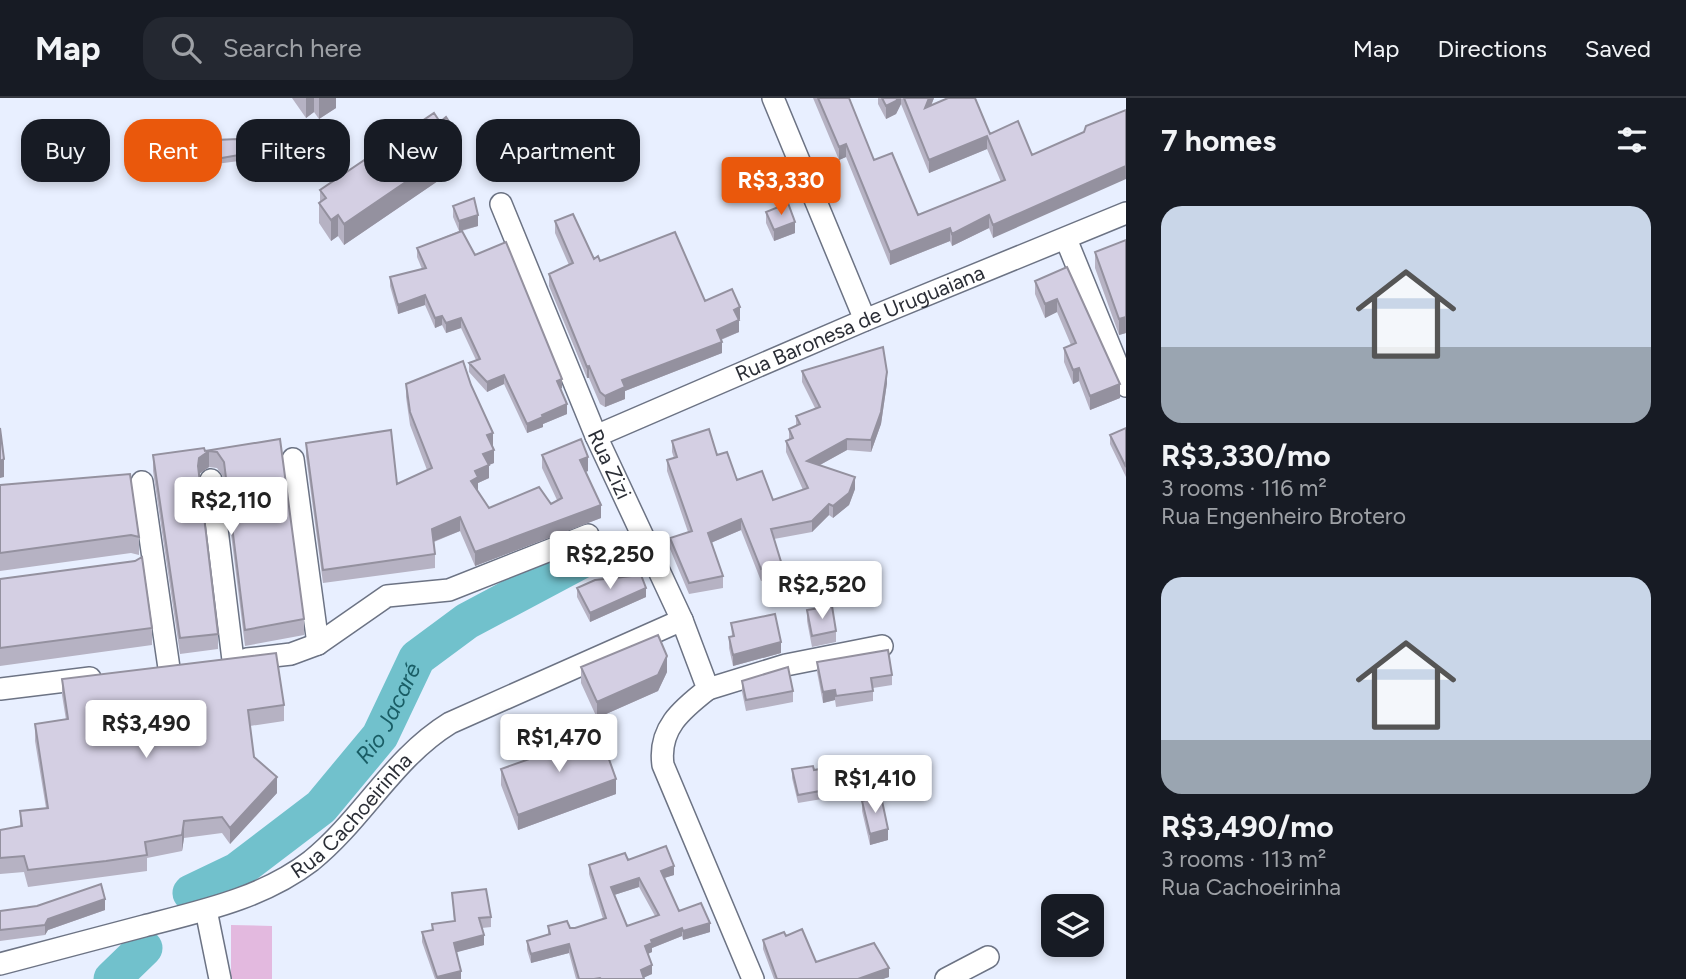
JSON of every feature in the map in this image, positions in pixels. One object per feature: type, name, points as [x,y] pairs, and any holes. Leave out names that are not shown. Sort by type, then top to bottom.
[{"type":"street","points":[[774,98],[865,320]]},
{"type":"street","name":"Rua Zizi","points":[[501,204],[596,436],[682,620],[709,689]]},
{"type":"street","name":"Rua Baronesa de Uruguaiana","points":[[596,436],[865,320],[1126,213]]},
{"type":"street","points":[[1066,239],[1126,386]]},
{"type":"street","points":[[293,459],[318,644]]},
{"type":"street","points":[[211,480],[233,660]]},
{"type":"street","points":[[142,482],[169,668]]},
{"type":"street","points":[[143,671],[291,654],[318,644],[387,596],[449,590],[588,535]]},
{"type":"street","name":"Rua Cachoeirinha","points":[[0,964],[206,910],[271,888],[311,861],[354,821],[404,758],[432,734],[682,620]]},
{"type":"street","points":[[753,979],[663,765],[660,746],[664,734],[709,689],[786,665],[882,646]]},
{"type":"street","points":[[0,689],[117,675]]},
{"type":"street","points":[[206,910],[220,979]]},
{"type":"street","points":[[946,979],[988,957]]},
{"type":"shaded area","points":[[231,925],[272,926],[272,979],[231,979]]},
{"type":"building","points":[[818,98],[849,98],[874,160],[892,153],[918,215],[1005,180],[987,136],[929,160],[904,98],[929,98],[925,108],[948,98],[975,98],[990,134],[1018,121],[1032,155],[1084,132],[1086,126],[1126,110],[1126,166],[993,225],[989,215],[952,234],[950,228],[890,252],[846,144],[839,147]]},
{"type":"building","points":[[882,98],[898,98],[886,106]]},
{"type":"building","points":[[434,113],[438,119],[425,119]]},
{"type":"building","points":[[236,139],[236,156],[222,158],[222,140]]},
{"type":"building","points":[[364,160],[364,182],[406,182],[344,224],[338,215],[331,220],[319,203],[326,198],[320,190],[332,182],[350,182],[350,170]]},
{"type":"building","points":[[474,198],[478,215],[459,221],[453,206]]},
{"type":"building","points":[[788,203],[795,222],[774,230],[766,212]]},
{"type":"building","points":[[573,214],[594,259],[598,256],[600,261],[675,232],[705,301],[732,289],[740,307],[734,310],[739,320],[717,330],[722,342],[622,380],[625,387],[605,396],[600,392],[589,366],[587,367],[549,274],[573,263],[555,221]]},
{"type":"building","points":[[462,231],[475,255],[506,242],[562,379],[557,381],[567,404],[527,424],[504,375],[487,382],[469,363],[480,359],[461,318],[446,323],[442,316],[435,318],[425,295],[398,305],[390,277],[426,268],[417,248]]},
{"type":"building","points":[[1126,240],[1126,317],[1119,319],[1095,252]]},
{"type":"building","points":[[1067,267],[1120,384],[1090,396],[1079,368],[1073,370],[1064,348],[1076,343],[1057,299],[1045,304],[1035,281]]},
{"type":"building","points":[[883,347],[887,372],[881,412],[871,440],[847,439],[807,461],[855,477],[849,493],[833,506],[829,504],[812,521],[771,529],[782,565],[761,569],[741,519],[708,533],[723,576],[689,583],[670,538],[692,531],[667,460],[677,457],[672,441],[709,429],[717,455],[727,452],[737,480],[762,471],[773,500],[808,488],[786,441],[793,438],[789,429],[800,424],[796,416],[820,407],[802,371]]},
{"type":"building","points":[[463,361],[493,433],[487,435],[494,450],[483,454],[489,465],[475,471],[478,477],[471,481],[489,508],[539,487],[551,504],[562,498],[542,455],[581,439],[588,457],[580,460],[601,505],[475,552],[460,517],[432,529],[435,554],[323,570],[306,443],[391,430],[397,484],[432,468],[410,412],[406,384]]},
{"type":"building","points":[[0,428],[4,459],[0,461]]},
{"type":"building","points":[[1126,428],[1126,467],[1110,435]]},
{"type":"building","points":[[280,439],[304,619],[245,630],[224,462],[217,452],[209,451],[199,458],[198,466],[218,634],[180,638],[153,455],[204,448],[205,451]]},
{"type":"building","points":[[130,474],[139,537],[131,535],[0,553],[0,485]]},
{"type":"building","points":[[142,557],[152,628],[0,648],[0,579],[135,561]]},
{"type":"building","points":[[641,575],[646,588],[590,613],[577,588],[595,580]]},
{"type":"building","points":[[832,606],[836,631],[812,636],[807,610]]},
{"type":"building","points":[[775,614],[781,642],[733,655],[729,637],[734,636],[731,623]]},
{"type":"building","points":[[658,635],[667,656],[658,675],[597,702],[581,667]]},
{"type":"building","points":[[888,650],[892,675],[871,678],[873,691],[836,696],[835,690],[823,692],[817,662]]},
{"type":"building","points":[[276,653],[284,705],[248,710],[254,757],[277,777],[230,828],[222,817],[184,821],[182,835],[145,842],[147,855],[106,861],[28,870],[24,856],[0,858],[0,830],[22,826],[20,811],[48,808],[35,724],[68,719],[62,679]]},
{"type":"building","points":[[788,667],[793,691],[746,700],[742,681]]},
{"type":"building","points":[[600,734],[616,779],[518,815],[501,769]]},
{"type":"building","points":[[853,763],[858,784],[798,795],[792,769],[813,766],[814,770]]},
{"type":"building","points":[[881,796],[888,829],[870,834],[862,801]]},
{"type":"building","points":[[666,846],[674,866],[661,871],[679,911],[701,903],[710,923],[683,931],[682,928],[651,940],[652,943],[645,946],[652,965],[641,970],[644,979],[579,979],[569,944],[531,954],[527,941],[550,934],[548,926],[567,921],[570,928],[575,928],[606,918],[589,865],[625,853],[628,860]],"holes":[[[639,878],[659,915],[627,926],[611,887]]]},
{"type":"building","points":[[101,884],[105,899],[48,919],[45,925],[0,930],[0,911],[37,906]]},
{"type":"building","points":[[486,889],[491,917],[479,918],[484,935],[454,943],[461,971],[437,977],[422,932],[433,930],[432,924],[455,921],[452,893]]},
{"type":"building","points":[[802,929],[816,962],[874,943],[889,968],[858,979],[777,979],[763,940],[784,932],[786,936]]},
{"type":"waterway","name":"Rio Jacaré","points":[[191,893],[237,871],[321,807],[380,736],[417,658],[467,621],[597,552]]},
{"type":"waterway","name":"Rio Jacaré","points":[[112,979],[144,948]]}]
